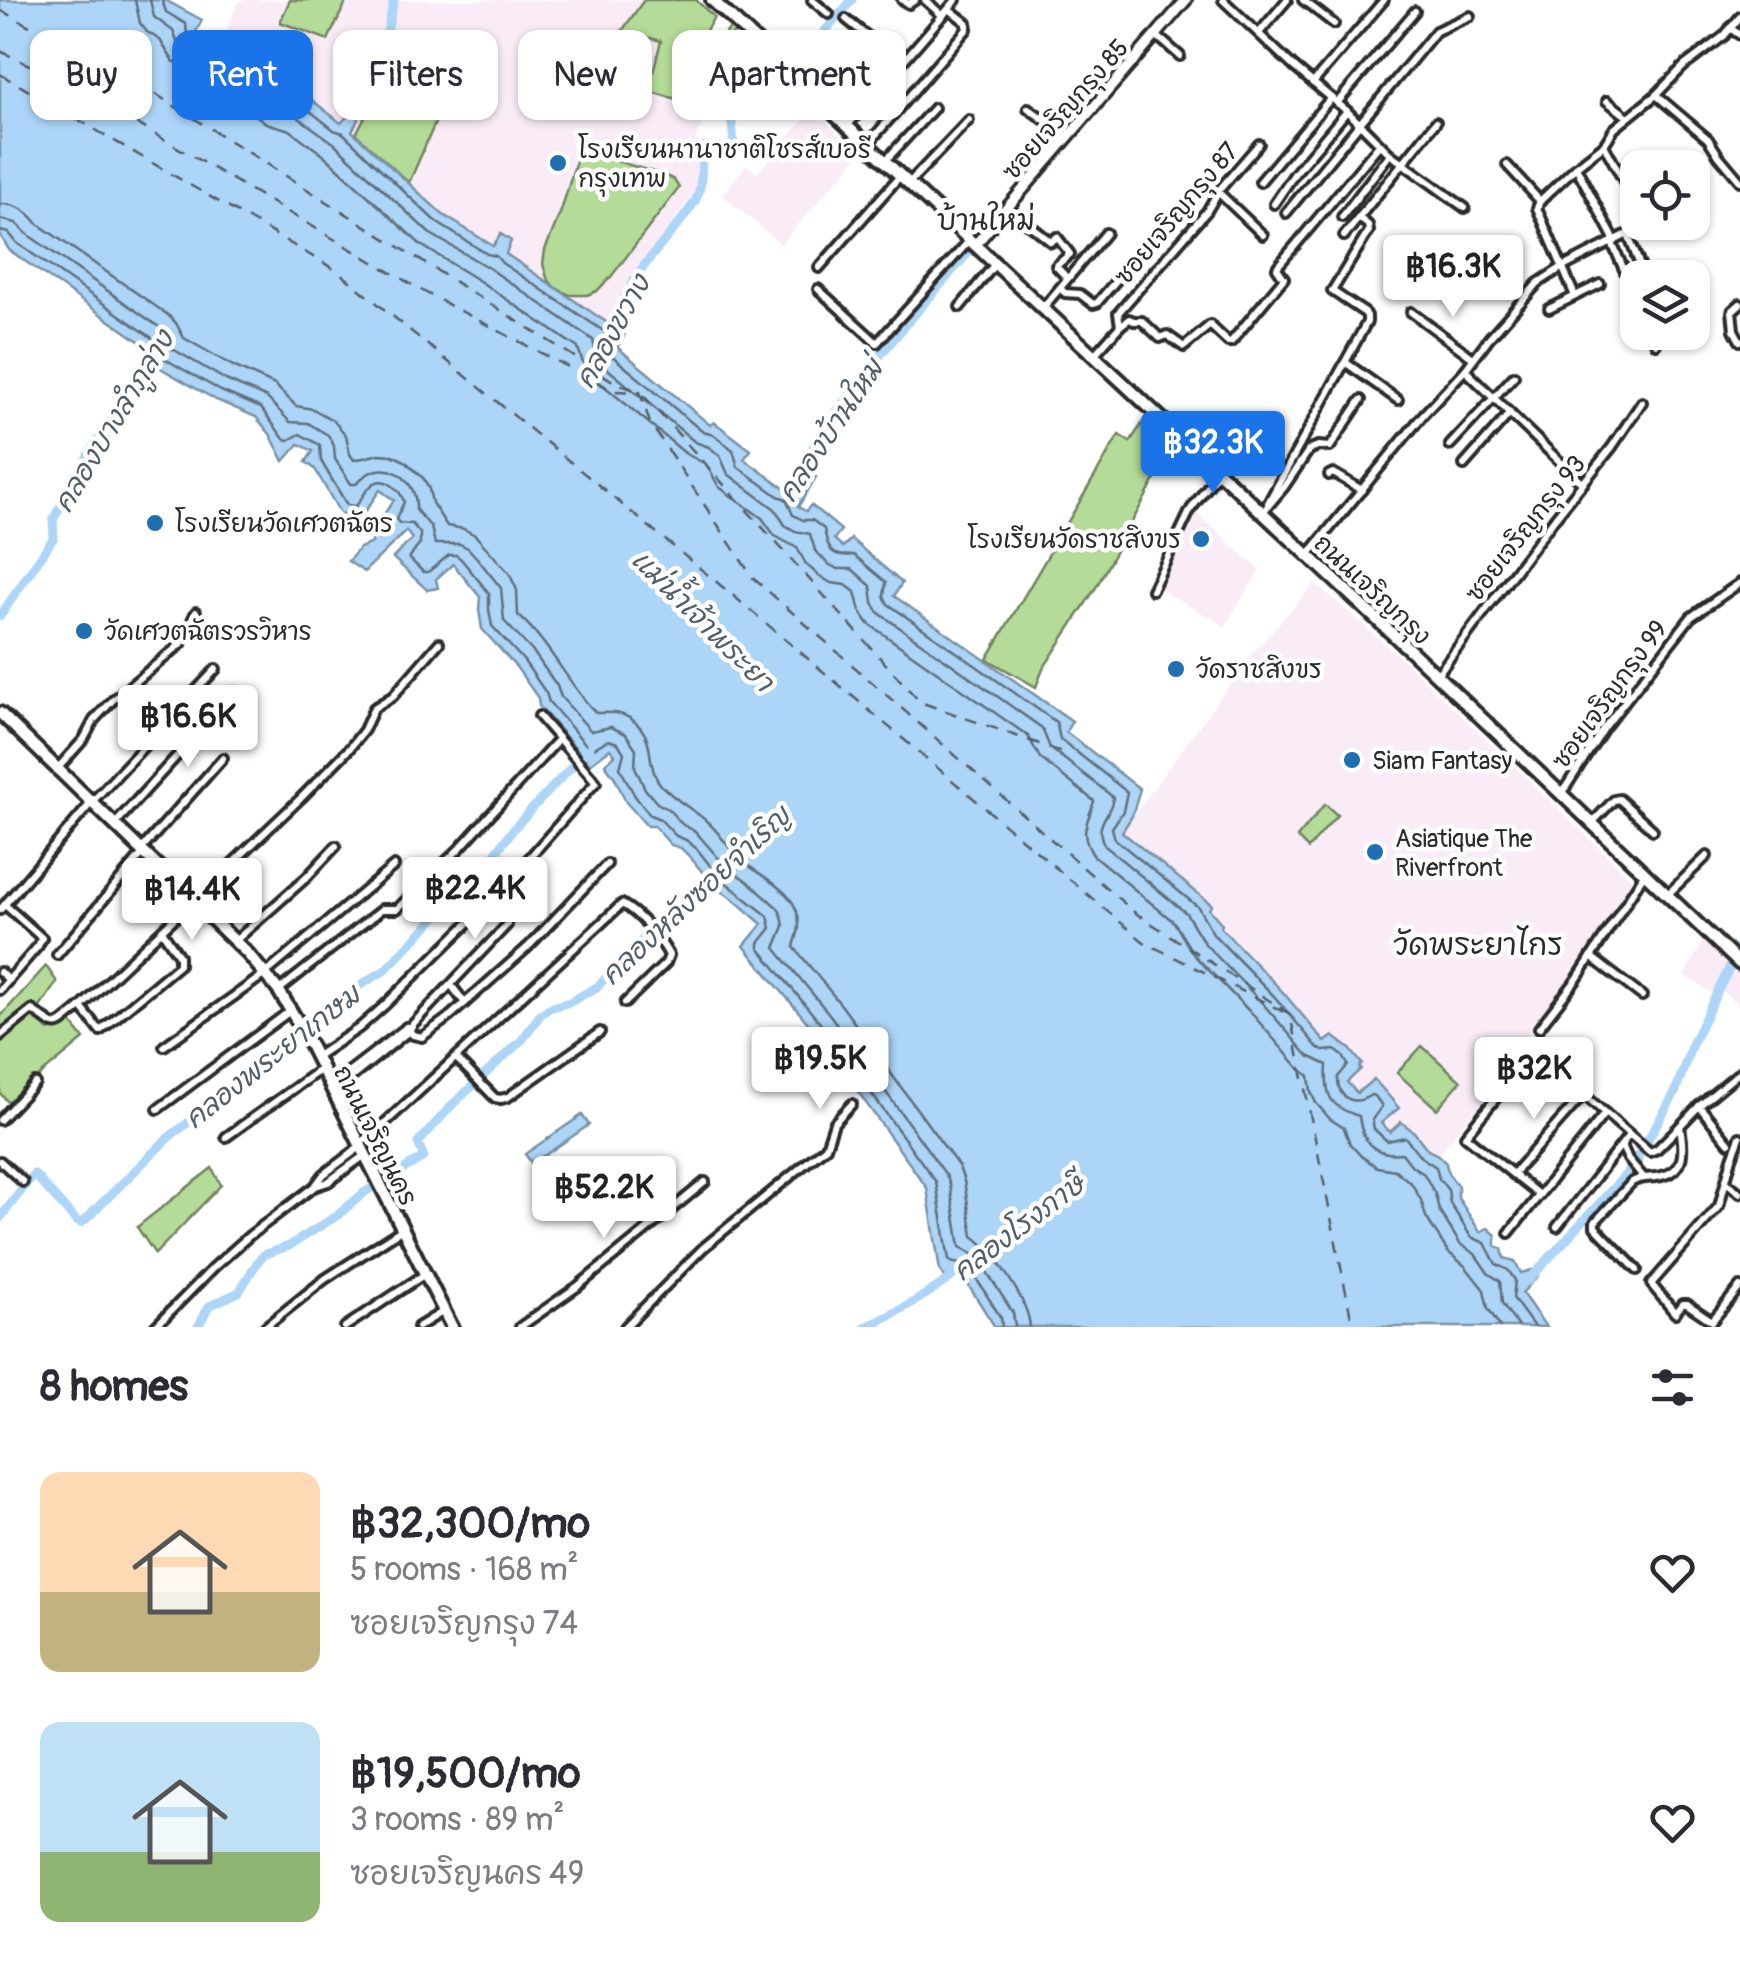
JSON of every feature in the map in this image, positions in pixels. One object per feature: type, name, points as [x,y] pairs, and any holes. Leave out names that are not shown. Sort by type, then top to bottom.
[{"type":"main road","name":"ถนนเจริญกรุง","points":[[720,3],[748,30]]},
{"type":"main road","name":"ถนนเจริญกรุง","points":[[843,120],[1218,473],[1265,508],[1308,555],[1736,960]]},
{"type":"main road","name":"ถนนเจริญนคร","points":[[0,713],[235,941],[278,991],[302,1029],[452,1327]]},
{"type":"street","points":[[902,0],[909,4],[915,0]]},
{"type":"street","points":[[868,144],[967,29],[968,22],[925,0]]},
{"type":"street","points":[[906,56],[956,0]]},
{"type":"street","name":"ซอยเจริญกรุง 85","points":[[973,243],[1186,0]]},
{"type":"street","points":[[1224,0],[1390,154],[1465,208]]},
{"type":"street","points":[[1259,33],[1287,0]]},
{"type":"street","points":[[1304,0],[1334,24]]},
{"type":"street","points":[[1313,83],[1384,0]]},
{"type":"street","points":[[814,1],[828,14]]},
{"type":"street","points":[[1260,182],[1415,11]]},
{"type":"street","points":[[1286,212],[1436,31],[1470,16]]},
{"type":"street","points":[[1574,296],[1537,208],[1540,201],[1683,67],[1724,36],[1740,16]]},
{"type":"street","points":[[846,19],[860,30]]},
{"type":"street","points":[[1730,28],[1740,35]]},
{"type":"street","points":[[1156,35],[1180,56]]},
{"type":"street","points":[[1656,95],[1708,139],[1740,181]]},
{"type":"street","points":[[1607,101],[1628,117]]},
{"type":"street","points":[[886,160],[934,108]]},
{"type":"street","points":[[1028,108],[1067,136]]},
{"type":"street","points":[[1274,204],[1295,173],[1348,112]]},
{"type":"street","points":[[848,125],[852,120]]},
{"type":"street","points":[[819,268],[968,120]]},
{"type":"street","points":[[1344,236],[1436,122]]},
{"type":"street","name":"ซอยเจริญกรุง 87","points":[[1093,356],[1120,326],[1118,313],[1259,144]]},
{"type":"street","points":[[1120,326],[1129,319],[1142,320],[1156,336],[1167,335],[1184,347],[1210,324],[1231,342],[1284,278],[1278,266],[1380,144]]},
{"type":"street","points":[[1604,145],[1620,174]]},
{"type":"street","points":[[1342,217],[1390,154]]},
{"type":"street","points":[[1507,165],[1540,201]]},
{"type":"street","points":[[1576,167],[1621,260]]},
{"type":"street","points":[[1218,192],[1263,235]]},
{"type":"street","points":[[1007,207],[1042,237],[1051,242],[1057,237],[1070,254],[1056,266],[1068,278]]},
{"type":"street","points":[[1265,508],[1367,322],[1365,313],[1332,291],[1368,231],[1368,225],[1359,218]]},
{"type":"street","points":[[1042,308],[1106,233]]},
{"type":"street","points":[[1308,555],[1538,283],[1620,239]]},
{"type":"street","points":[[818,289],[877,343],[973,243]]},
{"type":"street","points":[[960,307],[995,264]]},
{"type":"street","points":[[1061,289],[1097,303],[1126,269]]},
{"type":"street","points":[[1549,310],[1600,284]]},
{"type":"street","points":[[1740,304],[1732,312],[1740,341]]},
{"type":"street","points":[[1411,312],[1474,358]]},
{"type":"street","points":[[1344,362],[1398,400]]},
{"type":"street","points":[[1465,370],[1583,484]]},
{"type":"street","points":[[1450,445],[1514,376]]},
{"type":"street","points":[[1265,508],[1310,450],[1330,447],[1361,400]]},
{"type":"street","name":"ซอยเจริญกรุง 93","points":[[1436,676],[1612,447],[1642,402]]},
{"type":"street","points":[[1464,465],[1510,413]]},
{"type":"street","points":[[1152,590],[1191,509],[1218,473]]},
{"type":"street","points":[[1329,475],[1333,473],[1362,490]]},
{"type":"street","name":"ซอยเจริญกรุง 99","points":[[1561,794],[1622,703],[1691,618],[1740,583]]},
{"type":"street","points":[[57,769],[112,700],[181,644],[196,612]]},
{"type":"street","points":[[0,1036],[32,1010],[54,1026],[81,1007],[300,800],[350,748],[374,708],[393,696],[439,642]]},
{"type":"street","points":[[0,990],[42,938],[2,908],[216,669]]},
{"type":"street","points":[[115,824],[236,692]]},
{"type":"street","points":[[315,1058],[385,1005],[506,884],[596,782],[540,716]]},
{"type":"street","points":[[278,991],[384,908],[396,909],[458,849],[558,739]]},
{"type":"street","points":[[57,955],[223,758]]},
{"type":"street","points":[[1592,823],[1619,798],[1653,830]]},
{"type":"street","points":[[235,941],[336,846]]},
{"type":"street","points":[[1668,895],[1707,856]]},
{"type":"street","points":[[409,1028],[417,1037],[426,1036],[466,1003],[607,864]]},
{"type":"street","points":[[164,1046],[265,974],[394,866]]},
{"type":"street","points":[[1539,1028],[1591,958],[1645,874]]},
{"type":"street","points":[[156,1327],[249,1236],[314,1186],[328,1182],[620,905],[628,906],[652,932],[667,950],[668,959],[624,1003]]},
{"type":"street","points":[[331,1090],[409,1028],[507,925]]},
{"type":"street","points":[[81,1007],[100,1031],[179,965],[179,956],[162,930]]},
{"type":"street","points":[[1591,958],[1642,996]]},
{"type":"street","points":[[0,972],[9,980]]},
{"type":"street","points":[[451,984],[466,1003]]},
{"type":"street","points":[[158,1108],[291,1010]]},
{"type":"street","points":[[456,1058],[501,1100],[600,1032]]},
{"type":"street","points":[[1539,1195],[1465,1136],[1532,1054],[1648,1151],[1657,1150],[1699,1106],[1740,1072]]},
{"type":"street","points":[[226,1137],[321,1069]]},
{"type":"street","points":[[0,1120],[34,1084]]},
{"type":"street","points":[[1513,1174],[1584,1094]]},
{"type":"street","points":[[0,1101],[9,1109]]},
{"type":"street","points":[[625,1327],[704,1248],[826,1147],[834,1124],[852,1104]]},
{"type":"street","points":[[1699,1106],[1729,1143]]},
{"type":"street","points":[[1509,1233],[1605,1113]]},
{"type":"street","points":[[1636,1270],[1595,1228],[1594,1222],[1632,1182],[1673,1173],[1681,1161],[1680,1126]]},
{"type":"street","points":[[1557,1227],[1630,1136]]},
{"type":"street","points":[[1740,1137],[1715,1212],[1650,1284],[1675,1313],[1687,1304],[1712,1321],[1740,1287]]},
{"type":"street","points":[[1622,1146],[1644,1178]]},
{"type":"street","points":[[0,1161],[23,1182]]},
{"type":"street","points":[[520,1327],[577,1287],[704,1182]]},
{"type":"street","points":[[1726,1182],[1740,1193]]},
{"type":"street","points":[[265,1327],[325,1279],[402,1230]]},
{"type":"street","points":[[345,1327],[425,1274]]},
{"type":"street","points":[[418,1327],[444,1312]]},
{"type":"shaded area","points":[[239,0],[392,0],[386,30],[333,30],[333,117],[313,101],[313,30],[227,30]]},
{"type":"shaded area","name":"โรงเรียนนานาชาติโชรส์เบอรี กรุงเทพ","points":[[397,0],[696,0],[714,17],[706,30],[672,30],[672,120],[705,120],[695,138],[700,144],[695,192],[635,275],[610,324],[442,214],[352,130],[357,120],[498,120],[498,30],[391,30]]},
{"type":"shaded area","points":[[803,120],[824,120],[860,154],[781,244],[722,195],[746,165],[757,173]]},
{"type":"shaded area","name":"โรงเรียนวัดราชสิงขร","points":[[1192,509],[1260,570],[1225,626],[1154,586]]},
{"type":"shaded area","name":"Asiatique The Riverfront","points":[[1315,583],[1403,660],[1635,882],[1575,976],[1517,1047],[1523,1053],[1438,1155],[1422,1141],[1389,1133],[1381,1123],[1398,1108],[1375,1079],[1356,1093],[1347,1081],[1360,1070],[1350,1049],[1333,1036],[1326,1042],[1220,928],[1222,923],[1208,909],[1211,905],[1122,831],[1254,651]]},
{"type":"shaded area","points":[[1706,937],[1740,968],[1740,1007],[1722,990],[1718,997],[1684,975]]},
{"type":"green space","points":[[290,0],[347,0],[328,40],[313,34],[313,30],[280,22]]},
{"type":"green space","points":[[644,0],[696,0],[714,17],[706,30],[672,30],[672,98],[652,92],[661,41],[652,39],[652,30],[623,30]]},
{"type":"green space","points":[[363,120],[436,120],[409,183],[356,134]]},
{"type":"green space","points":[[584,151],[666,176],[679,188],[597,291],[570,295],[554,287],[543,264],[576,161]]},
{"type":"green space","points":[[1145,419],[1173,447],[1036,687],[987,659],[1119,435],[1130,442]]},
{"type":"green space","points":[[1325,804],[1337,815],[1308,849],[1297,838]]},
{"type":"green space","points":[[46,966],[57,982],[34,1016],[49,1031],[70,1021],[84,1039],[8,1102],[0,1093],[0,1017]]},
{"type":"green space","points":[[1422,1046],[1461,1081],[1437,1109],[1397,1073]]},
{"type":"green space","points":[[212,1168],[221,1185],[155,1254],[137,1227]]},
{"type":"water","name":"แม่น้ำเจ้าพระยา","points":[[0,0],[165,0],[202,20],[197,30],[172,30],[172,120],[313,120],[313,101],[333,120],[358,120],[352,131],[442,214],[493,246],[501,234],[511,241],[506,254],[609,324],[616,318],[622,296],[628,298],[624,337],[617,347],[710,425],[714,422],[751,450],[744,459],[785,489],[803,465],[816,477],[798,507],[806,511],[811,505],[841,530],[834,539],[843,547],[851,539],[902,583],[894,596],[1072,721],[1066,732],[1140,789],[1132,816],[1122,832],[1212,905],[1209,909],[1221,928],[1325,1042],[1333,1036],[1350,1049],[1362,1064],[1347,1082],[1357,1093],[1374,1079],[1399,1108],[1381,1123],[1390,1132],[1401,1122],[1438,1155],[1446,1163],[1458,1186],[1458,1198],[1480,1232],[1488,1228],[1496,1235],[1496,1246],[1502,1249],[1504,1258],[1515,1261],[1521,1273],[1532,1270],[1538,1276],[1522,1293],[1546,1327],[995,1327],[960,1272],[946,1278],[940,1271],[927,1188],[813,1029],[744,946],[762,924],[714,886],[681,848],[671,845],[654,826],[647,826],[626,802],[605,764],[615,755],[610,749],[590,764],[539,706],[538,698],[517,668],[482,629],[480,597],[453,564],[436,579],[438,588],[427,590],[393,558],[412,539],[406,531],[364,572],[348,561],[360,548],[372,543],[372,531],[394,500],[380,490],[359,520],[340,513],[315,469],[306,462],[313,451],[299,444],[284,461],[256,417],[216,400],[145,359],[146,346],[9,250],[0,235]]},
{"type":"water","points":[[582,1115],[589,1125],[532,1164],[525,1154]]},
{"type":"waterway","points":[[387,30],[394,0]]},
{"type":"waterway","name":"คลองขวาง","points":[[623,307],[644,265],[695,201],[701,182],[703,147],[733,147],[732,114],[737,104],[776,106],[784,97],[797,63],[852,0]]},
{"type":"waterway","name":"คลองบ้านใหม่","points":[[801,478],[813,446],[851,392],[968,253]]},
{"type":"waterway","name":"คลองบางลำภูล่าง","points":[[0,616],[54,537],[53,520],[154,352]]},
{"type":"waterway","name":"คลองพระยาเกษม","points":[[0,1218],[34,1174],[76,1221],[85,1220],[169,1137],[344,995],[384,971],[488,863],[515,827],[589,748]]},
{"type":"waterway","name":"คลองหลังซอยจำเริญ","points":[[198,1327],[209,1306],[239,1292],[265,1254],[289,1246],[338,1215],[365,1192],[424,1157],[418,1143],[452,1105],[522,1040],[540,1015],[597,987],[642,940],[717,875]]},
{"type":"waterway","points":[[1528,1281],[1638,1161],[1675,1093],[1692,1044],[1740,946]]},
{"type":"waterway","name":"คลองโรงภาษี","points":[[865,1327],[918,1300],[967,1266]]},
{"type":"ferry route","points":[[0,10],[149,90],[616,383],[637,391]]},
{"type":"ferry route","points":[[0,51],[69,84],[428,294],[614,391],[640,392],[650,423],[753,578],[1134,912],[1290,1014],[1353,1327]]},
{"type":"ferry route","points":[[0,74],[339,272],[736,598],[1144,942],[1286,1013]]},
{"type":"ferry route","points":[[643,395],[920,702],[1062,752]]},
{"type":"place","name":"โรงเรียนนานาชาติโชรส์เบอรี กรุงเทพ","points":[[558,163]]},
{"type":"place","name":"โรงเรียนวัดเศวตฉัตร","points":[[155,523]]},
{"type":"place","name":"โรงเรียนวัดราชสิงขร","points":[[1201,539]]},
{"type":"place","name":"วัดเศวตฉัตรวรวิหาร","points":[[84,631]]},
{"type":"place","name":"วัดราชสิงขร","points":[[1176,669]]},
{"type":"place","name":"Siam Fantasy","points":[[1352,760]]},
{"type":"place","name":"Asiatique The Riverfront","points":[[1375,852]]},
{"type":"district","name":"บ้านใหม่","points":[[986,220]]},
{"type":"district","name":"วัดพระยาไกร","points":[[1478,945]]}]
